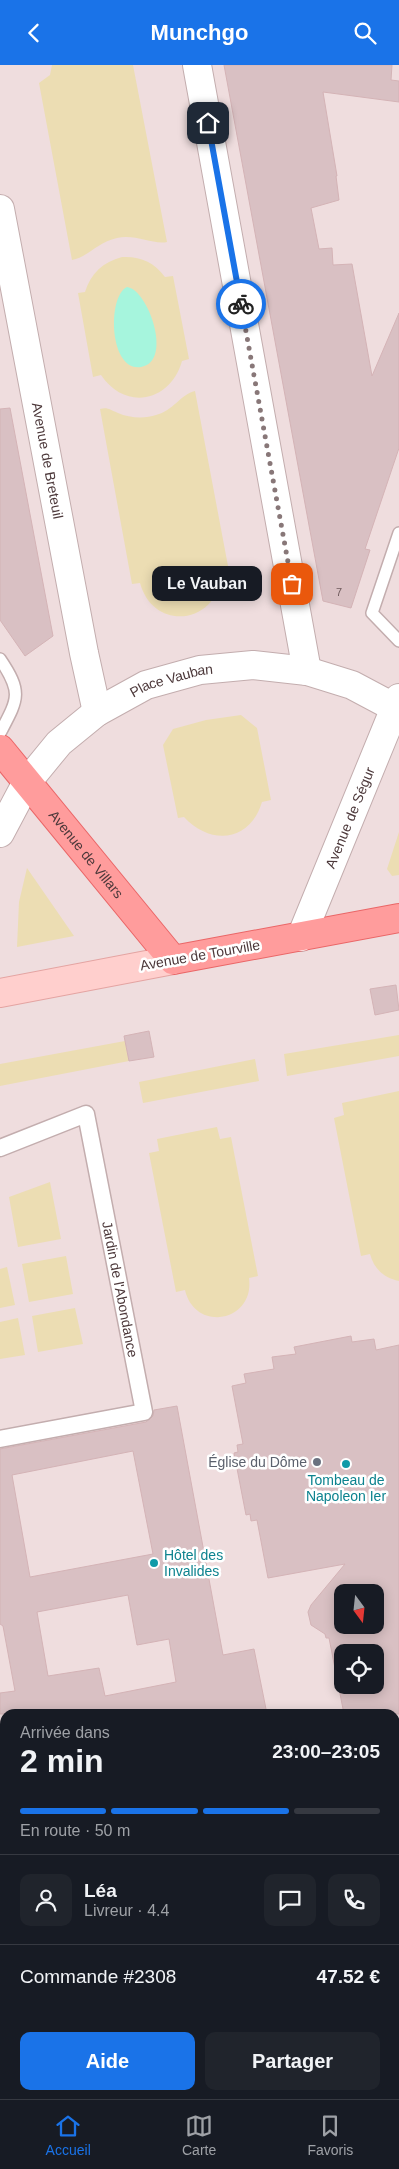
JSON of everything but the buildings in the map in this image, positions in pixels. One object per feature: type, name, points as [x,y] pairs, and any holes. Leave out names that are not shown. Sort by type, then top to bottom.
[{"type":"main road","name":"Avenue de Villars","points":[[0,749],[173,960]]},
{"type":"main road","name":"Avenue de Tourville","points":[[0,993],[399,918]]},
{"type":"street","points":[[197,65],[307,671]]},
{"type":"street","name":"Avenue de Breteuil","points":[[0,209],[82,643],[97,712]]},
{"type":"street","name":"Place Vauban","points":[[0,833],[27,782],[59,743],[97,712],[146,685],[200,670],[254,665],[307,671],[352,685],[398,705]]},
{"type":"street","name":"Avenue de Ségur","points":[[301,937],[398,705]]},
{"type":"street","name":"Jardin de l'Abondance","points":[[0,1148],[86,1114],[144,1412],[0,1439]]},
{"type":"lane","points":[[399,533],[372,613],[399,641]]},
{"type":"lane","points":[[0,659],[14,679],[16,702],[0,733]]},
{"type":"shaded area","points":[[0,65],[399,65],[399,1709],[0,1709]]},
{"type":"shaded area","points":[[52,65],[133,65],[167,242],[162,243],[131,237],[117,238],[72,260],[39,83],[50,75]]},
{"type":"shaded area","points":[[122,257],[141,259],[156,267],[165,277],[173,276],[189,359],[182,361],[176,375],[168,385],[158,393],[147,397],[123,394],[111,387],[101,375],[93,377],[78,293],[85,292],[94,274],[99,269],[109,262]]},
{"type":"shaded area","points":[[127,287],[135,291],[143,300],[154,326],[157,340],[156,353],[151,362],[141,367],[130,365],[122,358],[117,346],[114,318],[116,304],[121,293]]},
{"type":"shaded area","points":[[195,391],[228,566],[221,568],[219,586],[212,601],[201,610],[187,616],[173,616],[159,611],[148,600],[140,583],[132,584],[100,409],[107,409],[132,417],[152,416],[162,413],[185,395]]},
{"type":"shaded area","points":[[241,715],[257,728],[271,800],[262,802],[249,825],[239,832],[217,836],[206,833],[184,817],[178,818],[163,745],[173,729],[206,720]]},
{"type":"shaded area","points":[[399,832],[399,875],[392,876],[387,869]]},
{"type":"shaded area","points":[[27,868],[74,936],[17,947],[19,902]]},
{"type":"shaded area","points":[[399,1035],[399,1056],[287,1076],[284,1054]]},
{"type":"shaded area","points":[[125,1041],[129,1061],[0,1086],[0,1064]]},
{"type":"shaded area","points":[[255,1059],[259,1081],[143,1103],[139,1082]]},
{"type":"shaded area","points":[[399,1091],[399,1281],[389,1278],[380,1272],[370,1254],[361,1256],[334,1118],[344,1115],[342,1103]]},
{"type":"shaded area","points":[[217,1127],[220,1139],[231,1137],[258,1276],[249,1278],[248,1293],[243,1304],[234,1312],[223,1317],[211,1317],[200,1312],[191,1304],[185,1290],[176,1292],[149,1153],[159,1151],[157,1139]]},
{"type":"shaded area","points":[[50,1182],[61,1239],[18,1247],[9,1197]]},
{"type":"shaded area","points":[[66,1256],[73,1294],[29,1302],[22,1264]]},
{"type":"shaded area","points":[[7,1267],[15,1305],[0,1308],[0,1269]]},
{"type":"shaded area","points":[[75,1308],[83,1344],[38,1352],[32,1316]]},
{"type":"shaded area","points":[[18,1318],[25,1355],[0,1359],[0,1322]]},
{"type":"way so far","points":[[241,304],[292,584]]},
{"type":"place","name":"Le Vauban","points":[[292,584]]},
{"type":"place","name":"Église du Dôme","points":[[317,1462]]},
{"type":"place","name":"Tombeau de Napoleon Ier","points":[[346,1464]]},
{"type":"place","name":"Hôtel des Invalides","points":[[154,1563]]},
{"type":"route","points":[[208,123],[241,304]]}]
